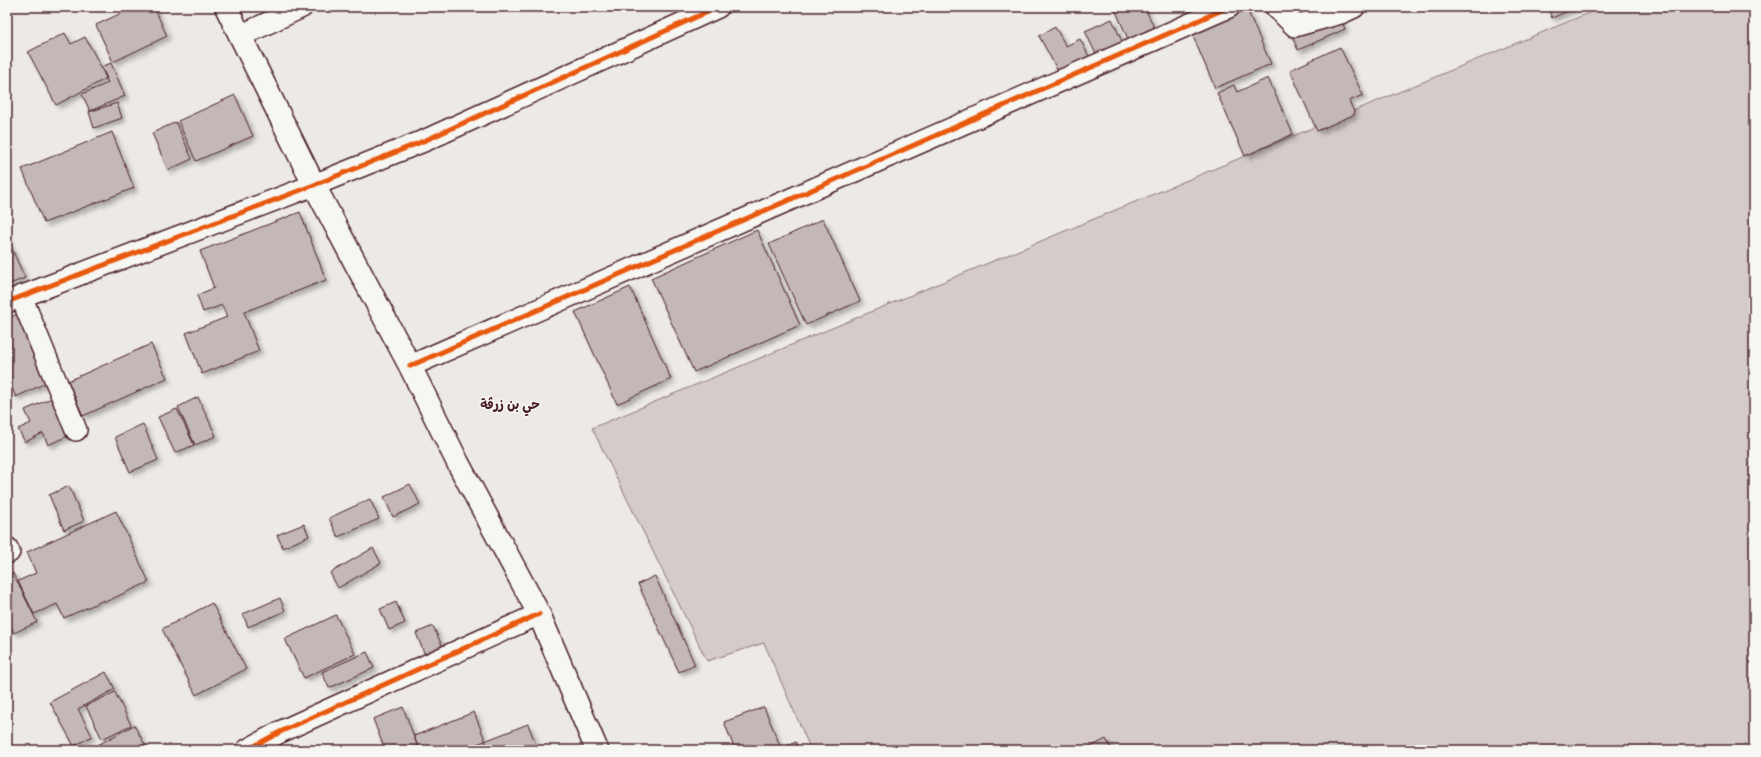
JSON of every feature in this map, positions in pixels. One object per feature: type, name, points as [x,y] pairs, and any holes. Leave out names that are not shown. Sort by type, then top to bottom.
[{"type":"main road","points":[[226,7],[314,186],[410,366],[462,470],[539,614],[598,750]]},
{"type":"street","points":[[240,36],[302,7]]},
{"type":"street","points":[[76,430],[14,299],[314,186],[426,140],[718,7]]},
{"type":"street","points":[[410,366],[1229,7]]},
{"type":"street","points":[[1276,7],[1295,26],[1341,13],[1354,7]]},
{"type":"street","points":[[247,750],[280,732],[539,614]]},
{"type":"shaded area","points":[[1603,7],[1754,7],[1754,750],[811,750],[764,643],[707,661],[592,428]]},
{"type":"building","points":[[134,7],[154,7],[167,36],[113,62],[96,25]]},
{"type":"building","points":[[1114,7],[1147,7],[1145,8],[1158,36],[1132,48]]},
{"type":"building","points":[[1197,7],[1246,7],[1271,64],[1215,88],[1187,22],[1201,16]]},
{"type":"building","points":[[1279,7],[1336,7],[1345,29],[1298,50]]},
{"type":"building","points":[[1547,7],[1577,7],[1552,18]]},
{"type":"building","points":[[1112,19],[1129,57],[1103,69],[1085,31]]},
{"type":"building","points":[[1055,27],[1066,46],[1080,39],[1095,68],[1065,84],[1039,36]]},
{"type":"building","points":[[65,33],[71,44],[85,37],[107,78],[56,105],[28,52]]},
{"type":"building","points":[[1340,47],[1363,95],[1349,101],[1355,114],[1317,131],[1290,70]]},
{"type":"building","points":[[111,63],[125,96],[90,111],[82,94],[108,83],[101,67]]},
{"type":"building","points":[[1268,78],[1293,134],[1245,156],[1217,93],[1234,85],[1237,92]]},
{"type":"building","points":[[235,95],[253,136],[196,161],[178,121]]},
{"type":"building","points":[[117,103],[122,118],[94,128],[89,112]]},
{"type":"building","points":[[176,122],[192,159],[168,170],[152,133]]},
{"type":"building","points":[[112,132],[134,188],[44,223],[22,169]]},
{"type":"building","points":[[300,212],[326,280],[244,312],[259,351],[202,374],[186,333],[227,317],[222,305],[203,312],[197,295],[214,288],[200,251]]},
{"type":"building","points":[[823,219],[860,301],[806,325],[769,244]]},
{"type":"building","points":[[757,230],[800,325],[694,372],[651,278]]},
{"type":"building","points":[[7,238],[25,278],[7,285]]},
{"type":"building","points":[[630,287],[671,379],[617,404],[575,312]]},
{"type":"building","points":[[19,313],[50,381],[16,397],[7,377],[7,319]]},
{"type":"building","points":[[151,344],[167,378],[83,416],[68,381]]},
{"type":"building","points":[[54,397],[72,434],[48,445],[43,433],[25,442],[18,429],[31,423],[25,410]]},
{"type":"building","points":[[198,397],[216,436],[195,445],[178,407]]},
{"type":"building","points":[[177,409],[194,445],[175,453],[158,417]]},
{"type":"building","points":[[143,424],[158,460],[130,472],[115,437]]},
{"type":"building","points":[[410,484],[420,504],[393,517],[384,497]]},
{"type":"building","points":[[69,486],[84,521],[64,530],[49,495]]},
{"type":"building","points":[[370,499],[379,519],[338,537],[329,518]]},
{"type":"building","points":[[116,511],[149,582],[105,602],[104,600],[64,618],[57,604],[34,614],[18,581],[36,573],[27,552]]},
{"type":"building","points":[[304,524],[309,536],[283,548],[277,535]]},
{"type":"building","points":[[373,548],[381,563],[338,588],[330,573]]},
{"type":"building","points":[[13,573],[37,622],[14,633],[7,618],[7,576]]},
{"type":"building","points":[[655,576],[695,665],[679,672],[638,584]]},
{"type":"building","points":[[280,598],[285,611],[248,627],[243,614]]},
{"type":"building","points":[[396,602],[405,623],[389,630],[380,609]]},
{"type":"building","points":[[212,603],[246,669],[196,695],[162,629]]},
{"type":"building","points":[[336,615],[355,654],[304,678],[285,639]]},
{"type":"building","points":[[433,626],[445,652],[427,660],[416,633]]},
{"type":"building","points":[[367,652],[374,668],[329,688],[322,672]]},
{"type":"building","points":[[106,672],[115,689],[78,709],[92,736],[74,746],[50,702]]},
{"type":"building","points":[[115,692],[131,725],[102,739],[86,706]]},
{"type":"building","points":[[403,707],[419,750],[385,750],[373,719]]},
{"type":"building","points":[[764,707],[781,748],[776,750],[735,750],[724,722]]},
{"type":"building","points":[[474,712],[489,750],[419,750],[414,736]]},
{"type":"building","points":[[528,724],[538,750],[462,750]]},
{"type":"building","points":[[134,725],[148,750],[101,750],[98,745]]},
{"type":"building","points":[[1106,739],[1112,750],[1085,750]]},
{"type":"building","points":[[796,742],[798,750],[776,750]]},
{"type":"cycle path","points":[[7,302],[314,185],[426,140],[718,7]]},
{"type":"cycle path","points":[[410,366],[1229,7]]},
{"type":"cycle path","points":[[247,750],[280,732],[539,614]]},
{"type":"district","name":"حي بن زرڤة","points":[[510,404]]}]
